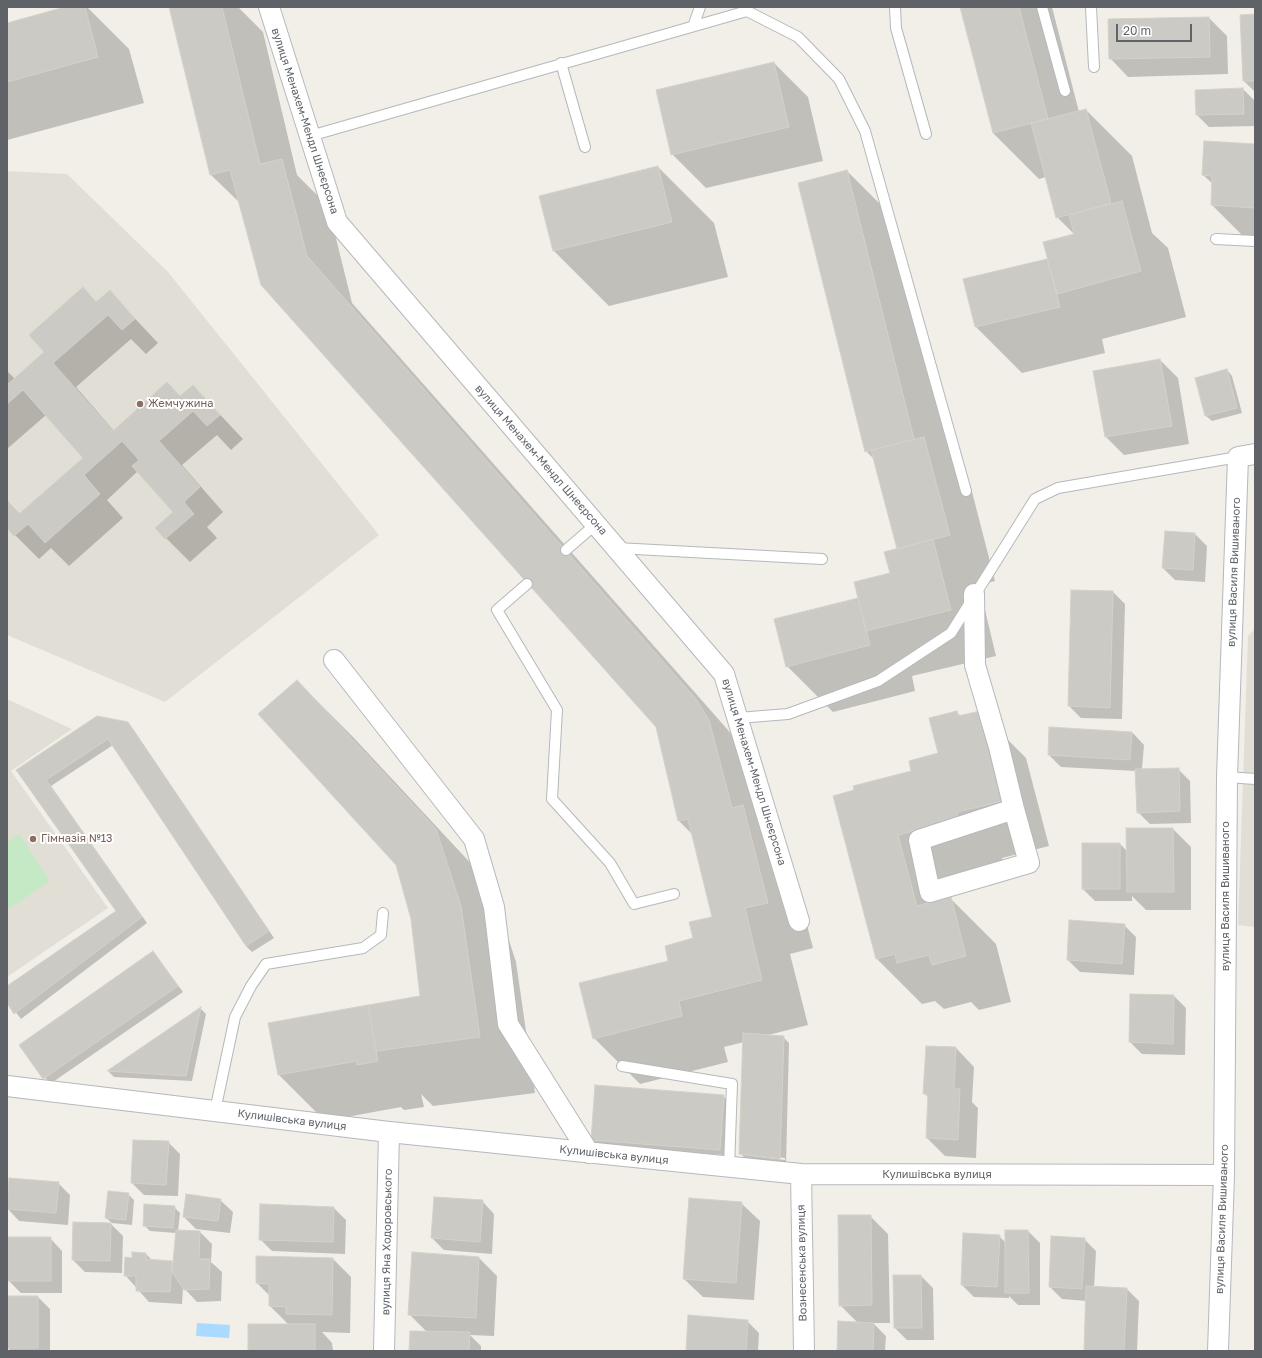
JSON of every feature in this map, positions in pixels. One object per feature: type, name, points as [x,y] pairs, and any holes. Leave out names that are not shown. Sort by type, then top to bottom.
[{"type":"street","name":"вулиця Менахем-Мендл Шнеєрсона","points":[[269,7],[337,222],[724,674],[798,921]]},
{"type":"street","name":"вулиця Василя Вишиваного","points":[[1218,1351],[1224,1176],[1228,777],[1247,456]]},
{"type":"street","points":[[974,594],[975,664],[1000,747],[1014,809],[1029,863],[930,892],[919,840],[1014,809]]},
{"type":"street","points":[[334,660],[474,839],[494,907],[508,1024],[589,1153]]},
{"type":"street","name":"Кулишівська вулиця","points":[[7,1086],[389,1132],[801,1174],[1224,1176]]},
{"type":"street","name":"вулиця Яна Ходоровського","points":[[384,1351],[389,1132]]},
{"type":"street","name":"Вознесенська вулиця","points":[[801,1174],[804,1351]]},
{"type":"lane","points":[[694,24],[700,7]]},
{"type":"lane","points":[[895,7],[896,28],[926,134]]},
{"type":"lane","points":[[1042,7],[1065,91]]},
{"type":"lane","points":[[1091,7],[1094,67]]},
{"type":"lane","points":[[310,136],[694,24],[747,11],[798,37],[839,79],[865,131],[966,491]]},
{"type":"lane","points":[[560,63],[585,147]]},
{"type":"lane","points":[[1216,239],[1255,240]]},
{"type":"lane","points":[[738,718],[788,714],[878,681],[951,634],[974,594],[1035,499],[1058,488],[1247,456]]},
{"type":"lane","points":[[566,550],[596,524]]},
{"type":"lane","points":[[616,548],[822,559]]},
{"type":"lane","points":[[527,584],[497,610],[557,710],[552,799],[610,863],[634,904],[674,894]]},
{"type":"lane","points":[[1228,777],[1255,779]]},
{"type":"lane","points":[[215,1111],[235,1017],[251,986],[266,964],[363,948],[381,935],[383,913]]},
{"type":"lane","points":[[622,1066],[732,1084],[730,1167]]},
{"type":"shaded area","name":"Жемчужина","points":[[7,171],[67,174],[168,272],[379,535],[165,702],[7,635]]},
{"type":"shaded area","points":[[1255,629],[1255,927],[1238,925],[1248,636]]},
{"type":"shaded area","name":"Гімназія №13","points":[[7,699],[72,729],[11,771],[108,908],[7,977]]},
{"type":"green space","points":[[19,834],[50,881],[7,910],[7,842]]},
{"type":"water","points":[[197,1323],[230,1325],[229,1338],[196,1336]]},
{"type":"building","points":[[65,7],[85,7],[98,57],[7,82],[7,23]]},
{"type":"building","points":[[169,7],[222,7],[260,164],[282,159],[307,256],[696,699],[709,720],[732,808],[743,805],[768,903],[745,908],[762,980],[679,1001],[682,1016],[593,1039],[579,983],[668,961],[665,946],[693,938],[689,922],[712,917],[688,819],[678,821],[656,727],[261,285],[230,170],[210,175]]},
{"type":"building","points":[[960,7],[1019,7],[1048,119],[993,133]]},
{"type":"building","points":[[1255,14],[1255,81],[1243,81],[1240,15]]},
{"type":"building","points":[[1209,17],[1210,57],[1109,59],[1108,19]]},
{"type":"building","points":[[774,62],[789,127],[671,155],[656,90]]},
{"type":"building","points":[[1243,88],[1244,114],[1196,115],[1195,90]]},
{"type":"building","points":[[1086,109],[1111,203],[1056,218],[1031,123]]},
{"type":"building","points":[[1204,141],[1255,144],[1255,208],[1211,205],[1212,176],[1202,175]]},
{"type":"building","points":[[658,166],[672,222],[553,251],[539,196]]},
{"type":"building","points":[[847,170],[914,439],[865,452],[798,183]]},
{"type":"building","points":[[1122,201],[1141,271],[1057,294],[1043,242],[1074,234],[1069,215]]},
{"type":"building","points":[[1047,259],[1060,307],[975,327],[963,279]]},
{"type":"building","points":[[83,287],[96,302],[110,290],[135,319],[122,330],[108,315],[53,363],[113,431],[167,382],[180,396],[193,385],[220,415],[207,426],[193,411],[159,441],[200,487],[184,502],[194,514],[165,539],[155,528],[173,512],[132,466],[139,460],[122,441],[84,475],[100,494],[45,543],[28,524],[14,536],[7,528],[7,500],[19,514],[83,458],[23,390],[7,404],[7,385],[44,352],[29,335]]},
{"type":"building","points":[[1160,359],[1172,426],[1105,437],[1093,371]]},
{"type":"building","points":[[1227,369],[1237,408],[1205,416],[1195,378]]},
{"type":"building","points":[[924,437],[950,535],[897,549],[871,450]]},
{"type":"building","points":[[1165,531],[1195,533],[1193,570],[1162,568]]},
{"type":"building","points":[[933,539],[951,610],[866,631],[854,582],[890,573],[884,552]]},
{"type":"building","points":[[1071,590],[1113,591],[1110,708],[1068,706]]},
{"type":"building","points":[[858,598],[870,645],[786,667],[774,619]]},
{"type":"building","points":[[297,680],[436,829],[461,906],[480,1037],[376,1051],[368,1005],[420,996],[411,919],[396,865],[258,714]]},
{"type":"building","points":[[957,711],[958,716],[980,711],[1003,801],[957,812],[958,819],[898,835],[917,906],[951,897],[966,956],[932,965],[929,955],[897,963],[895,954],[876,959],[833,796],[854,790],[853,786],[911,771],[909,761],[938,753],[929,718]]},
{"type":"building","points":[[97,716],[128,722],[269,931],[246,946],[108,739],[46,780],[142,917],[14,1014],[7,1003],[7,986],[116,911],[16,770]]},
{"type":"building","points":[[1049,727],[1132,732],[1130,760],[1048,755]]},
{"type":"building","points":[[1179,768],[1180,811],[1137,813],[1135,769]]},
{"type":"building","points":[[1126,828],[1173,828],[1174,892],[1127,892]]},
{"type":"building","points":[[1082,843],[1120,843],[1120,889],[1082,889]]},
{"type":"building","points":[[1069,920],[1125,924],[1122,964],[1067,960]]},
{"type":"building","points":[[153,951],[178,986],[43,1079],[19,1045]]},
{"type":"building","points":[[1130,994],[1174,995],[1173,1044],[1129,1042]]},
{"type":"building","points":[[368,1005],[378,1061],[357,1065],[357,1061],[278,1075],[268,1023]]},
{"type":"building","points":[[201,1007],[186,1076],[107,1071]]},
{"type":"building","points":[[743,1033],[784,1036],[780,1159],[739,1154]]},
{"type":"building","points":[[926,1046],[956,1047],[954,1089],[960,1089],[958,1140],[926,1138],[928,1094],[923,1094]]},
{"type":"building","points":[[595,1085],[724,1095],[720,1150],[591,1140]]},
{"type":"building","points":[[133,1140],[169,1141],[166,1185],[131,1183]]},
{"type":"building","points":[[9,1178],[59,1182],[56,1213],[7,1209]]},
{"type":"building","points":[[108,1191],[129,1193],[126,1220],[105,1218]]},
{"type":"building","points":[[186,1194],[221,1199],[218,1221],[183,1217]]},
{"type":"building","points":[[434,1197],[483,1200],[480,1242],[431,1238]]},
{"type":"building","points":[[689,1198],[742,1202],[736,1283],[683,1279]]},
{"type":"building","points":[[144,1204],[175,1206],[173,1228],[143,1226]]},
{"type":"building","points":[[260,1204],[334,1207],[333,1242],[259,1240]]},
{"type":"building","points":[[838,1215],[871,1215],[872,1305],[839,1306]]},
{"type":"building","points":[[73,1222],[111,1223],[110,1261],[72,1260]]},
{"type":"building","points":[[176,1230],[200,1231],[199,1259],[210,1259],[209,1289],[184,1290],[172,1272]]},
{"type":"building","points":[[1005,1230],[1028,1230],[1029,1293],[1005,1293]]},
{"type":"building","points":[[963,1233],[1000,1235],[997,1287],[961,1285]]},
{"type":"building","points":[[1051,1236],[1085,1238],[1082,1289],[1049,1287]]},
{"type":"building","points":[[7,1237],[51,1237],[51,1281],[7,1281]]},
{"type":"building","points":[[132,1252],[146,1253],[146,1259],[172,1261],[170,1292],[136,1291],[136,1276],[124,1276],[125,1257],[132,1258]]},
{"type":"building","points":[[412,1252],[479,1257],[476,1318],[408,1315]]},
{"type":"building","points":[[256,1256],[333,1258],[332,1315],[286,1314],[286,1307],[269,1306],[269,1284],[256,1283]]},
{"type":"building","points":[[893,1275],[921,1275],[922,1328],[894,1328]]},
{"type":"building","points":[[1086,1286],[1127,1288],[1124,1351],[1084,1351]]},
{"type":"building","points":[[7,1296],[38,1296],[38,1348],[7,1348]]},
{"type":"building","points":[[688,1315],[748,1320],[746,1351],[686,1351]]},
{"type":"building","points":[[838,1321],[874,1323],[873,1351],[837,1351]]},
{"type":"building","points":[[248,1324],[315,1324],[315,1351],[248,1351]]},
{"type":"building","points":[[410,1331],[470,1332],[469,1351],[409,1351]]},
{"type":"place","name":"Жемчужина","points":[[140,404]]},
{"type":"place","name":"Гімназія №13","points":[[33,839]]}]
